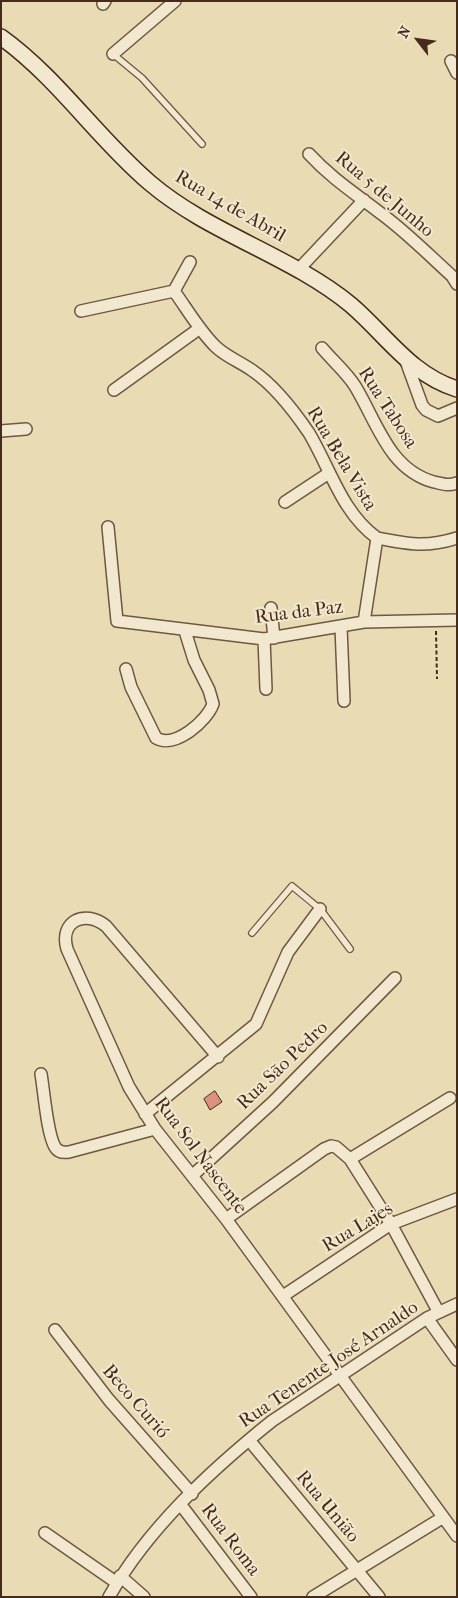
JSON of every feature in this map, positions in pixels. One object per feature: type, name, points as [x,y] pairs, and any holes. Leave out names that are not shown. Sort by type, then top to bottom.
[{"type":"street","points":[[114,54],[175,1]]},
{"type":"street","name":"Rua 14 de Abril","points":[[1,37],[30,60],[151,184],[194,213],[299,269],[351,306],[406,361],[420,372],[457,389]]},
{"type":"street","points":[[451,61],[457,73]]},
{"type":"street","name":"Rua 5 de Junho","points":[[309,154],[327,174],[384,215],[455,278]]},
{"type":"street","points":[[299,269],[364,200]]},
{"type":"street","points":[[81,311],[174,291],[190,262]]},
{"type":"street","name":"Rua Bela Vista","points":[[174,291],[200,328],[216,346],[233,360],[253,370],[274,388],[308,433],[329,473],[363,528],[377,538],[404,544],[436,545],[457,538]]},
{"type":"street","points":[[114,390],[200,328]]},
{"type":"street","name":"Rua Tabosa","points":[[322,348],[354,384],[390,452],[410,471],[429,480],[450,486],[457,483]]},
{"type":"street","points":[[406,361],[426,410],[438,416],[457,408]]},
{"type":"street","points":[[1,432],[26,429]]},
{"type":"street","points":[[285,502],[329,473]]},
{"type":"street","name":"Rua da Paz","points":[[108,527],[117,621],[186,631],[269,638],[364,622],[457,620]]},
{"type":"street","name":"Rua Bela Vista","points":[[364,622],[377,538]]},
{"type":"street","points":[[266,689],[271,608]]},
{"type":"street","points":[[341,627],[344,701]]},
{"type":"street","points":[[126,669],[130,687],[156,738],[166,741],[187,733],[199,724],[211,710],[212,698],[194,660],[186,631]]},
{"type":"street","points":[[145,1114],[218,1057],[256,1024],[283,961],[320,909]]},
{"type":"street","name":"Rua Sol Nascente","points":[[218,1057],[106,926],[94,918],[86,917],[74,921],[66,931],[67,949],[125,1079],[145,1114],[226,1218],[442,1518],[457,1536]]},
{"type":"street","name":"Rua São Pedro","points":[[193,1175],[273,1102],[395,978]]},
{"type":"street","points":[[41,1074],[54,1145],[60,1152],[69,1152],[92,1144],[155,1129]]},
{"type":"street","points":[[346,1155],[450,1098]]},
{"type":"street","points":[[226,1218],[331,1146],[346,1155],[391,1224],[438,1311]]},
{"type":"street","name":"Rua Lajes","points":[[283,1296],[391,1224],[457,1199]]},
{"type":"street","name":"Rua Tenente José Arnaldo","points":[[109,1597],[144,1543],[249,1440],[272,1421],[426,1318],[457,1304]]},
{"type":"street","points":[[426,1318],[457,1360]]},
{"type":"street","name":"Beco Curió","points":[[55,1330],[109,1400],[192,1494]]},
{"type":"street","name":"Rua União","points":[[249,1440],[379,1597]]},
{"type":"street","name":"Rua Roma","points":[[181,1505],[251,1597]]},
{"type":"street","points":[[313,1597],[442,1518]]},
{"type":"street","points":[[45,1533],[144,1597]]},
{"type":"lane","points":[[114,54],[142,78],[202,144]]},
{"type":"lane","points":[[252,933],[292,886],[320,909],[350,949]]},
{"type":"path","points":[[436,621],[437,678]]},
{"type":"building","points":[[215,1091],[222,1102],[210,1110],[204,1099]]}]
